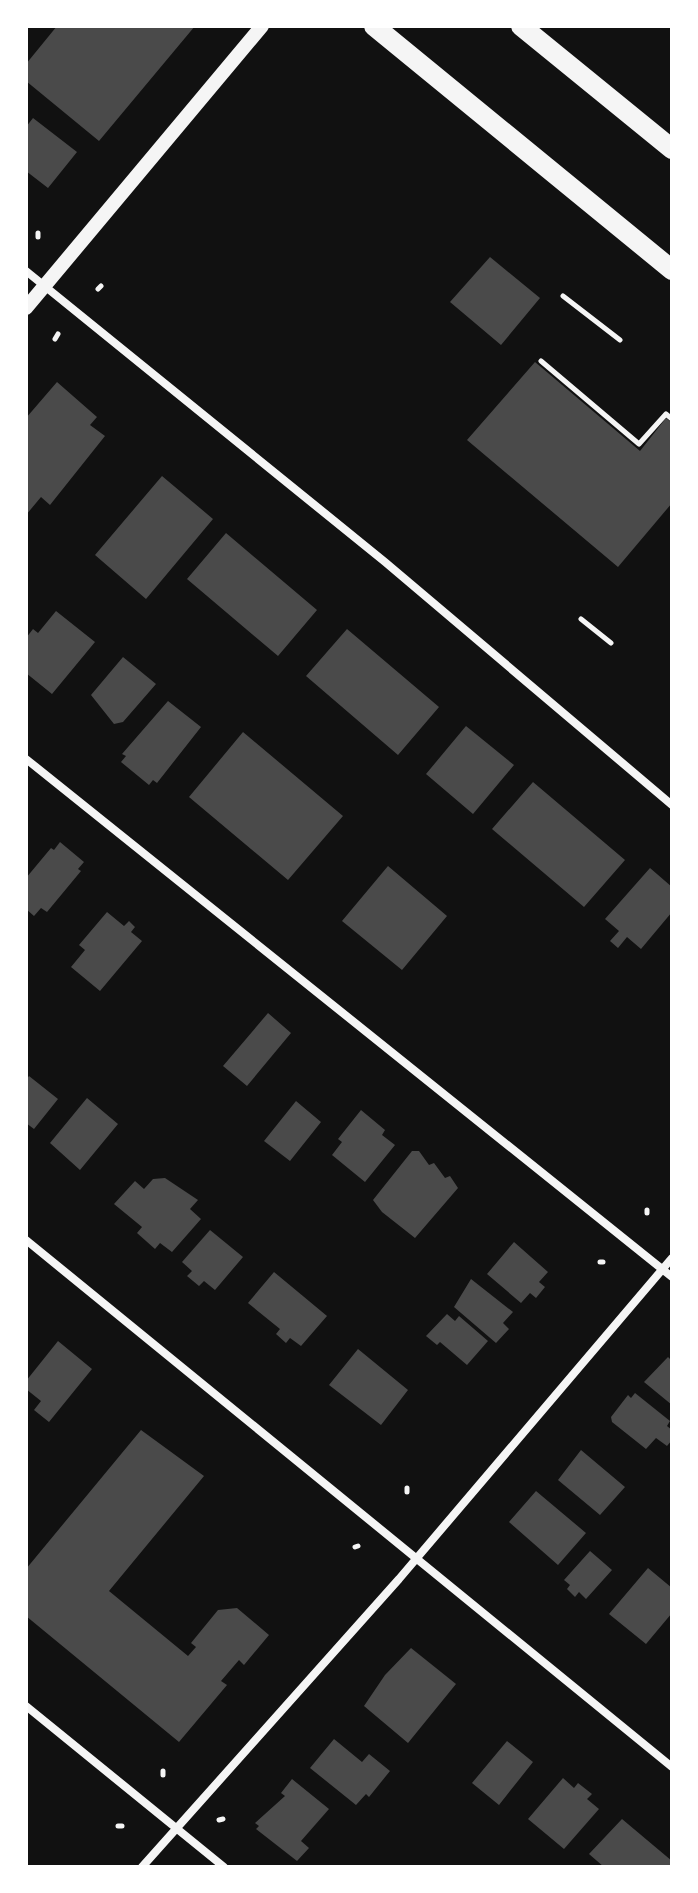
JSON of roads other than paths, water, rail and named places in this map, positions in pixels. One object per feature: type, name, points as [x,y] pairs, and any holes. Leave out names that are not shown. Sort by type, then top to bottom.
[{"type":"main road","points":[[374,26],[672,270]]},
{"type":"main road","points":[[521,26],[672,149]]},
{"type":"street","points":[[26,308],[262,26]]},
{"type":"street","points":[[26,271],[385,562],[672,805]]},
{"type":"street","points":[[26,759],[672,1277]]},
{"type":"street","points":[[26,1240],[672,1767]]},
{"type":"street","points":[[142,1867],[417,1558],[672,1258]]},
{"type":"street","points":[[26,1706],[224,1867]]}]
